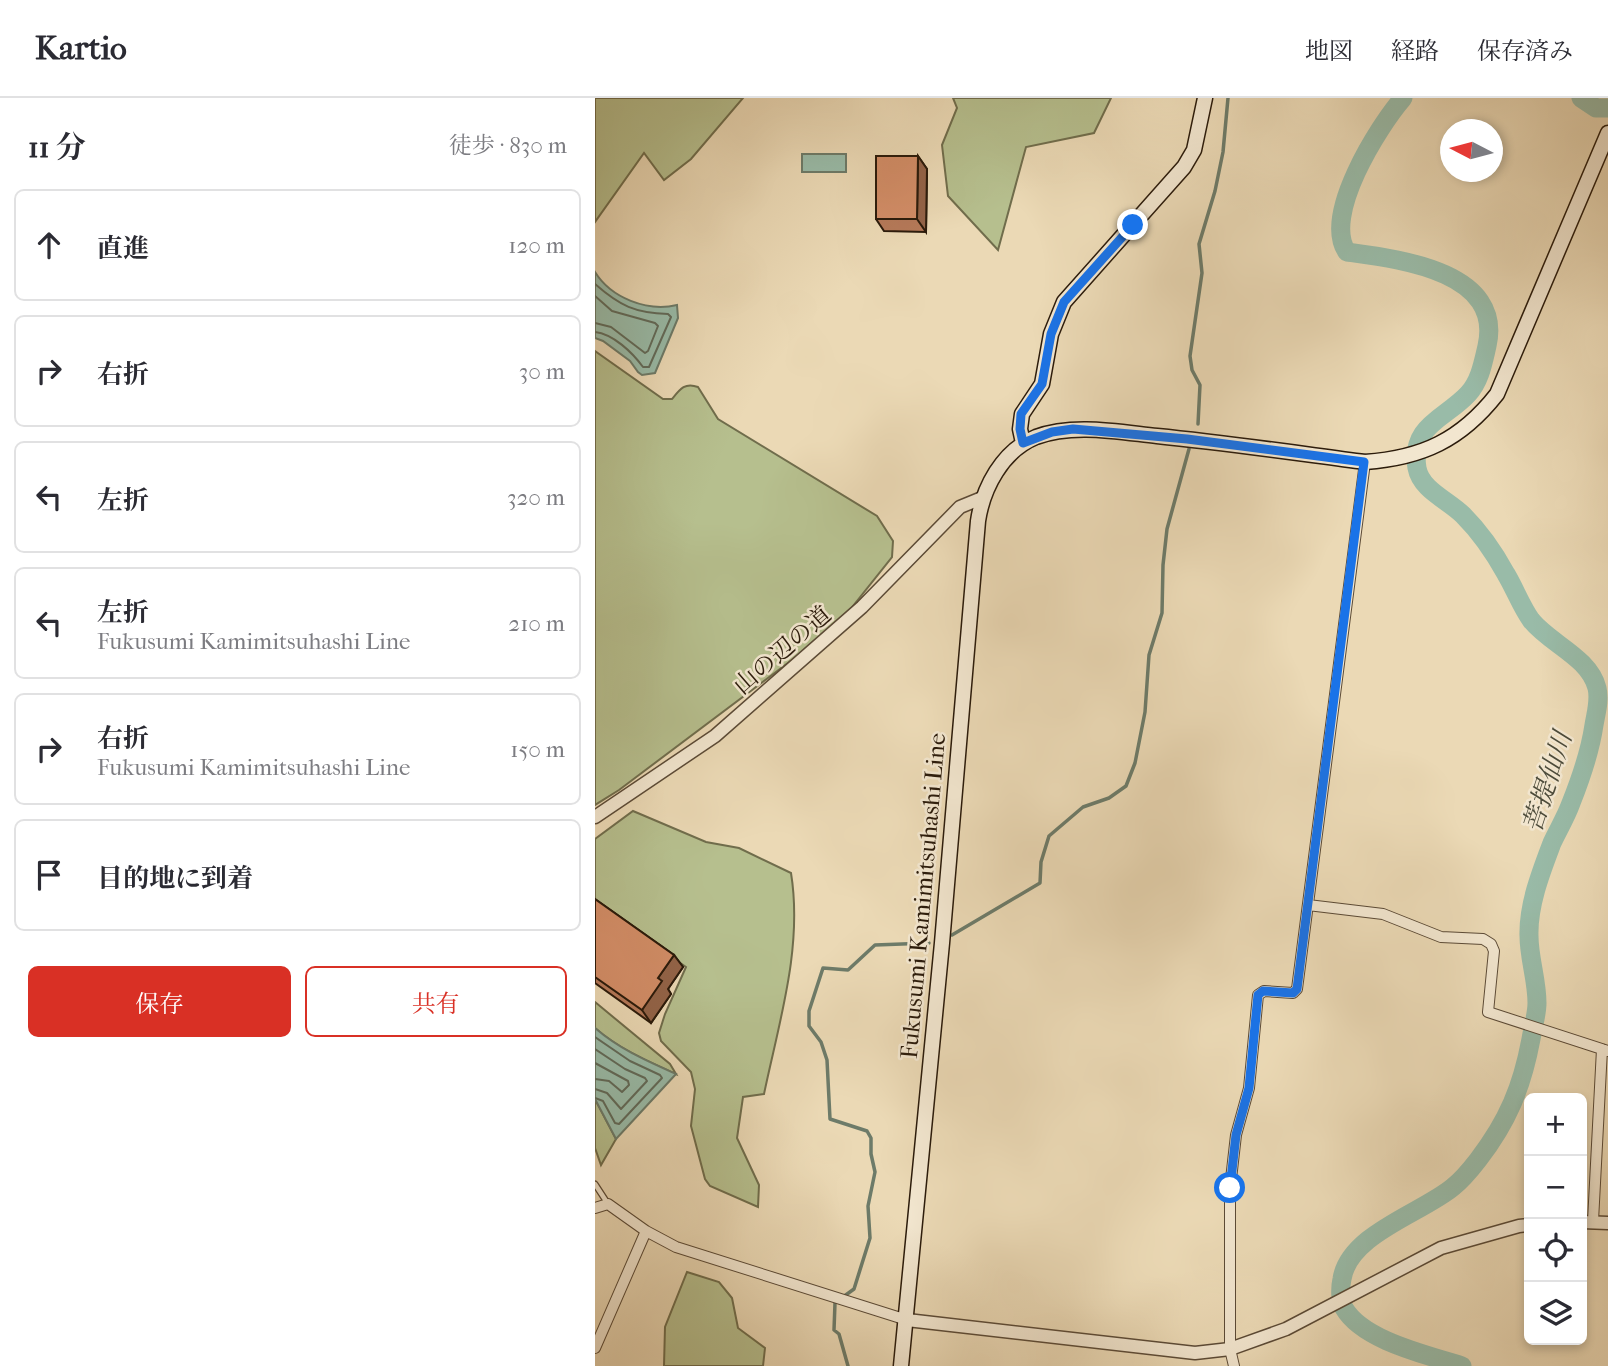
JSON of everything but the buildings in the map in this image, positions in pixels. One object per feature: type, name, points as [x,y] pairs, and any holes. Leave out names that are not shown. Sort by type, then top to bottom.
[{"type":"main road","points":[[1023,443],[1021,414],[1042,384],[1051,334],[1064,302],[1184,167],[1194,150],[1205,98]]},
{"type":"main road","name":"Fukusumi Kamimitsuhashi Line","points":[[901,1366],[982,498],[1004,460],[1023,443],[1052,432],[1073,429],[1187,439],[1364,462],[1404,457],[1428,450],[1455,435],[1481,415],[1497,394],[1608,133]]},
{"type":"street","points":[[1234,1366],[1230,1349],[1230,1188],[1236,1135],[1249,1088],[1258,995],[1263,991],[1296,992],[1364,462]]},
{"type":"street","name":"山の辺の道","points":[[595,817],[715,736],[862,607],[960,507],[982,498]]},
{"type":"street","points":[[1308,905],[1383,914],[1441,937],[1483,939],[1494,951],[1488,1013],[1605,1050],[1587,1221],[1608,1223]]},
{"type":"street","points":[[595,1208],[608,1204],[646,1231],[675,1247],[835,1295],[907,1320],[1195,1353],[1230,1349],[1286,1329],[1441,1248],[1524,1226]]},
{"type":"street","points":[[595,1348],[646,1231]]},
{"type":"lane","points":[[595,1184],[608,1204]]},
{"type":"shaded area","points":[[595,98],[743,98],[691,159],[664,180],[644,153],[595,222]]},
{"type":"shaded area","points":[[953,98],[1111,98],[1094,133],[1026,147],[998,250],[948,196],[942,145],[957,108]]},
{"type":"shaded area","points":[[595,351],[663,399],[672,399],[686,386],[698,387],[718,419],[877,516],[893,541],[892,557],[837,626],[619,790],[595,805]]},
{"type":"shaded area","points":[[633,811],[706,842],[739,848],[791,873],[794,929],[788,984],[764,1094],[743,1097],[737,1138],[759,1185],[758,1207],[710,1186],[705,1179],[691,1126],[695,1089],[691,1072],[661,1041],[659,1033],[665,1014],[686,967],[609,912],[595,908],[595,839]]},
{"type":"shaded area","points":[[595,1002],[670,1064],[676,1074],[624,1048],[595,1028]]},
{"type":"shaded area","points":[[595,1099],[616,1139],[601,1165],[595,1148]]},
{"type":"shaded area","points":[[687,1272],[719,1282],[732,1298],[738,1328],[765,1348],[763,1366],[664,1366],[665,1327]]},
{"type":"water","points":[[802,154],[846,154],[846,172],[802,172]]},
{"type":"water","points":[[595,272],[610,289],[631,301],[654,306],[677,305],[678,318],[655,373],[642,375],[630,361],[595,338]]},
{"type":"water","points":[[595,1028],[624,1048],[676,1074],[616,1139],[595,1099]]},
{"type":"waterway","points":[[1198,424],[1200,385],[1192,370],[1190,356],[1202,273],[1199,244],[1215,191],[1223,152],[1228,98]]},
{"type":"waterway","name":"菩提仙川","points":[[1403,98],[1380,129],[1356,172],[1347,195],[1341,236],[1347,252],[1393,259],[1443,274],[1464,285],[1479,301],[1488,321],[1487,346],[1478,378],[1468,394],[1424,432],[1416,454],[1417,468],[1429,489],[1463,515],[1481,535],[1502,566],[1531,620],[1586,668],[1593,677],[1598,697],[1585,765],[1552,843],[1533,901],[1529,936],[1537,1007],[1518,1088],[1506,1117],[1489,1146],[1463,1178],[1440,1197],[1372,1237],[1358,1249],[1348,1263],[1342,1279],[1342,1302],[1353,1320],[1397,1345],[1462,1366]]},
{"type":"waterway","points":[[1581,98],[1596,108],[1608,108]]},
{"type":"waterway","points":[[952,935],[1040,883],[1041,862],[1049,836],[1083,807],[1109,798],[1126,786],[1135,763],[1145,712],[1149,655],[1162,613],[1167,529],[1189,449]]},
{"type":"waterway","points":[[843,1297],[854,1289],[870,1238],[868,1206],[875,1172],[871,1138],[867,1131],[830,1119],[827,1060],[821,1042],[809,1026],[809,1011],[823,968],[848,970],[875,945],[929,943]]},
{"type":"waterway","points":[[837,1301],[834,1330],[839,1334],[848,1366]]},
{"type":"route","points":[[1133,225],[1064,302],[1051,334],[1042,384],[1021,414],[1023,443],[1052,432],[1073,429],[1187,439],[1364,462],[1297,989],[1293,993],[1263,991],[1258,995],[1249,1088],[1236,1135],[1230,1188]]}]
